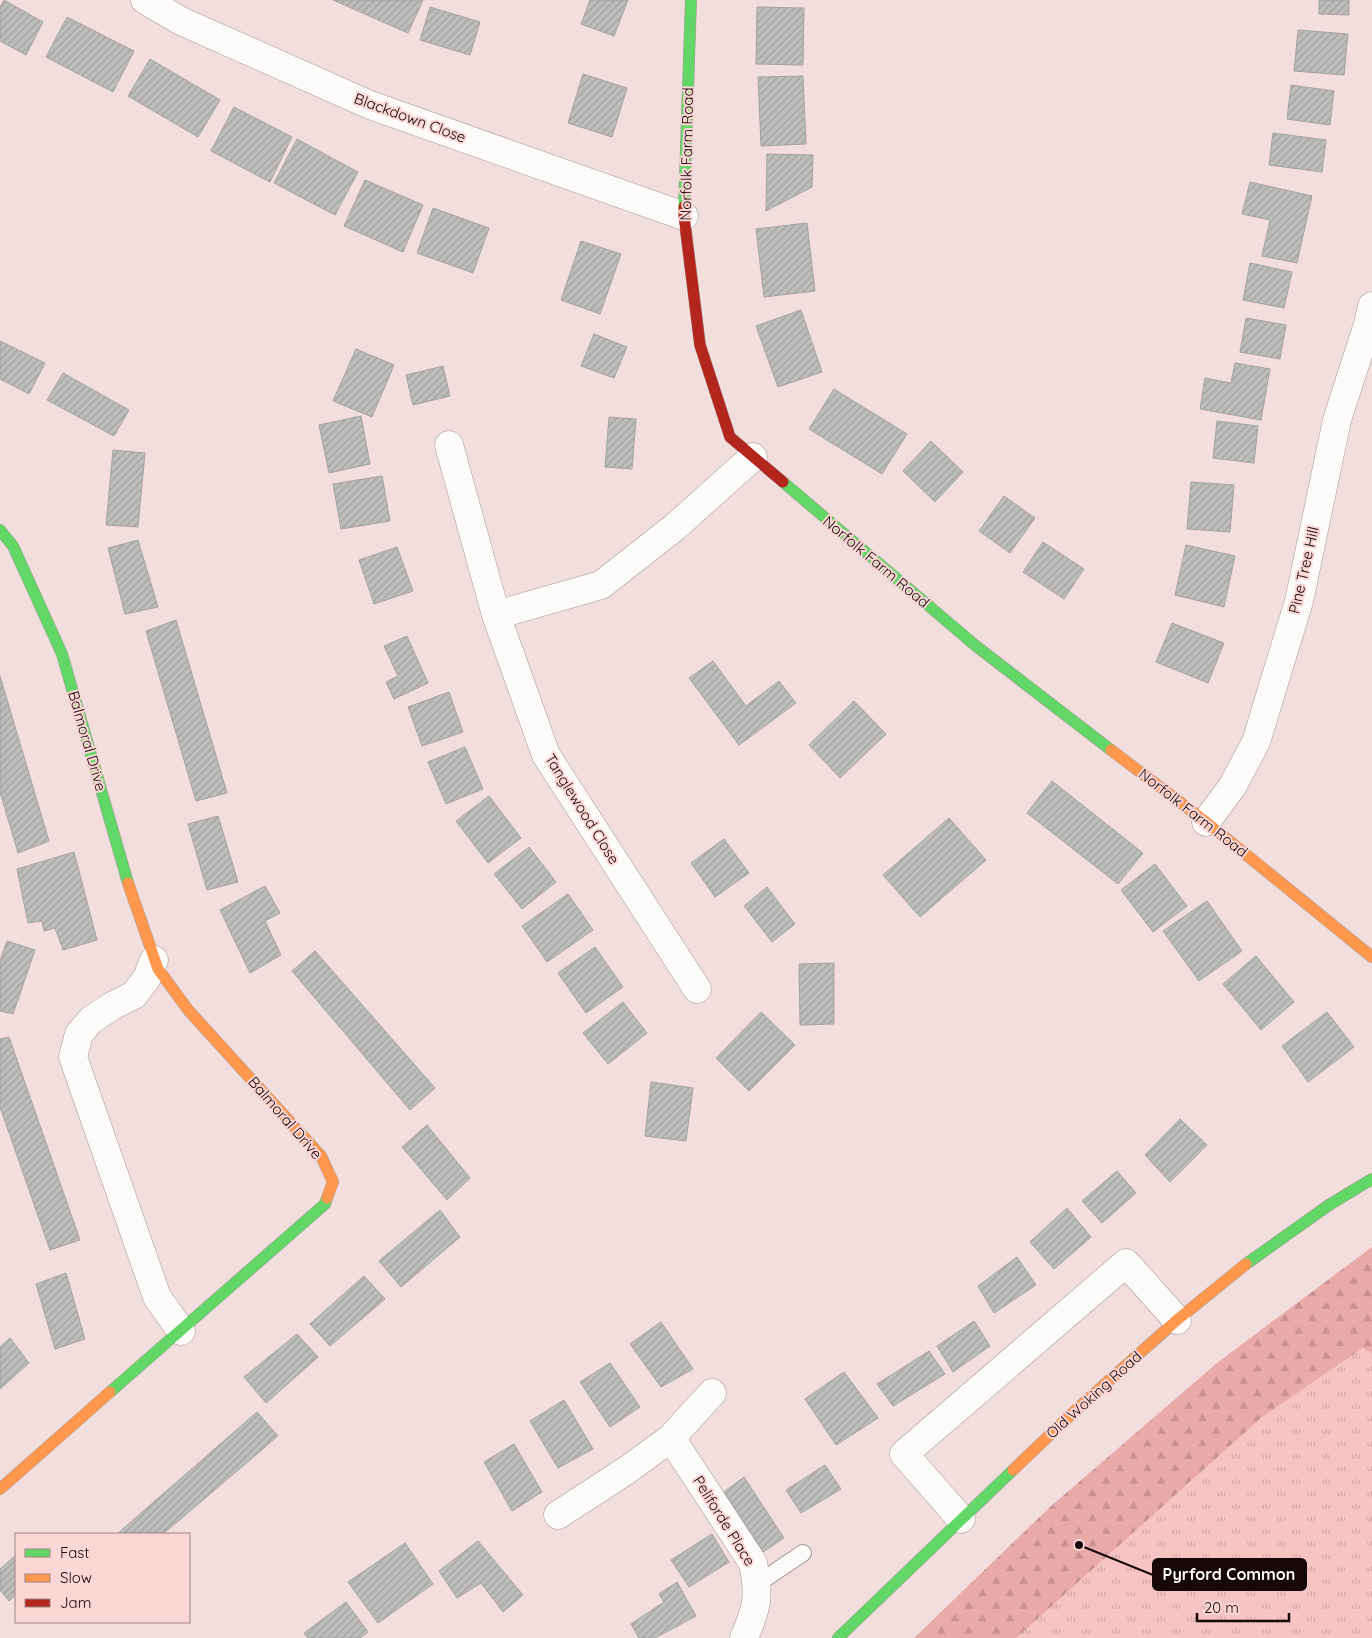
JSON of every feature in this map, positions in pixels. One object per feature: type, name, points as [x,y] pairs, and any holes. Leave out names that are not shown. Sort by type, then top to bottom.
[{"type":"street","name":"Blackdown Close","points":[[145,0],[181,21],[370,105],[684,216]]},
{"type":"street","name":"Norfolk Farm Road","points":[[691,0],[684,216],[700,345],[730,437],[976,646],[1206,822],[1372,957]]},
{"type":"street","name":"Pine Tree Hill","points":[[1206,822],[1232,787],[1256,742],[1299,602],[1337,420],[1372,306]]},
{"type":"street","name":"Tanglewood Close","points":[[449,446],[496,615],[546,755],[697,988]]},
{"type":"street","points":[[496,615],[601,585],[675,527],[754,457]]},
{"type":"street","name":"Balmoral Drive","points":[[0,530],[13,546],[62,654],[127,881],[158,969],[189,1011],[321,1156],[333,1182],[325,1204],[0,1489]]},
{"type":"street","points":[[154,960],[147,978],[134,995],[91,1020],[79,1034],[73,1057],[157,1297],[181,1331]]},
{"type":"street","name":"Old Woking Road","points":[[838,1638],[1077,1409],[1177,1320],[1260,1254],[1329,1205],[1372,1179]]},
{"type":"street","points":[[961,1519],[904,1454],[1126,1263],[1177,1320]]},
{"type":"street","points":[[558,1515],[627,1470],[671,1438],[712,1392]]},
{"type":"street","name":"Peliforde Place","points":[[671,1438],[754,1563],[757,1603],[744,1638]]},
{"type":"lane","points":[[757,1584],[804,1553]]},
{"type":"green space","points":[[1372,1247],[1372,1354],[1363,1348],[1261,1418],[1016,1638],[914,1638],[1050,1507],[1217,1363]]},
{"type":"green space","points":[[1363,1348],[1372,1354],[1372,1638],[1012,1638],[1150,1494]]},
{"type":"building","points":[[4,0],[43,22],[26,55],[0,41],[0,7]]},
{"type":"building","points":[[333,0],[423,0],[408,33]]},
{"type":"building","points":[[590,0],[628,0],[614,36],[581,24]]},
{"type":"building","points":[[1319,0],[1349,0],[1349,15],[1319,14]]},
{"type":"building","points":[[430,7],[480,22],[470,55],[420,40]]},
{"type":"building","points":[[757,7],[804,8],[803,65],[756,64]]},
{"type":"building","points":[[67,17],[134,51],[113,92],[46,57]]},
{"type":"building","points":[[1298,30],[1348,34],[1344,75],[1294,71]]},
{"type":"building","points":[[150,59],[220,100],[198,137],[128,96]]},
{"type":"building","points":[[583,74],[627,88],[612,137],[568,123]]},
{"type":"building","points":[[803,76],[806,144],[761,146],[758,77]]},
{"type":"building","points":[[1291,85],[1334,91],[1330,125],[1287,119]]},
{"type":"building","points":[[234,107],[292,137],[270,182],[211,151]]},
{"type":"building","points":[[1273,133],[1326,140],[1322,172],[1269,165]]},
{"type":"building","points":[[297,139],[358,172],[335,215],[274,183]]},
{"type":"building","points":[[767,154],[813,155],[812,187],[766,211]]},
{"type":"building","points":[[365,180],[423,205],[403,252],[344,226]]},
{"type":"building","points":[[1250,182],[1312,196],[1297,263],[1262,256],[1270,220],[1242,214]]},
{"type":"building","points":[[433,208],[489,228],[473,273],[417,253]]},
{"type":"building","points":[[807,223],[815,291],[764,297],[756,229]]},
{"type":"building","points":[[581,241],[621,254],[600,314],[561,300]]},
{"type":"building","points":[[1250,263],[1292,272],[1284,308],[1243,300]]},
{"type":"building","points":[[801,310],[822,372],[778,387],[756,326]]},
{"type":"building","points":[[1246,318],[1286,325],[1280,359],[1240,352]]},
{"type":"building","points":[[594,334],[627,347],[614,378],[581,366]]},
{"type":"building","points":[[0,341],[45,363],[29,394],[0,379]]},
{"type":"building","points":[[356,349],[394,365],[372,417],[333,401]]},
{"type":"building","points":[[1235,363],[1270,369],[1261,420],[1200,409],[1205,378],[1231,383]]},
{"type":"building","points":[[443,366],[450,396],[413,405],[406,375]]},
{"type":"building","points":[[63,373],[129,410],[114,436],[47,400]]},
{"type":"building","points":[[834,389],[907,434],[882,474],[809,429]]},
{"type":"building","points":[[361,416],[370,464],[329,473],[319,425]]},
{"type":"building","points":[[609,417],[636,419],[632,469],[605,467]]},
{"type":"building","points":[[1217,421],[1258,426],[1254,463],[1213,458]]},
{"type":"building","points":[[931,441],[963,472],[935,502],[903,471]]},
{"type":"building","points":[[113,450],[145,453],[138,527],[106,525]]},
{"type":"building","points":[[382,476],[390,521],[341,529],[333,484]]},
{"type":"building","points":[[1191,482],[1234,485],[1230,532],[1187,529]]},
{"type":"building","points":[[1004,496],[1035,518],[1010,553],[979,531]]},
{"type":"building","points":[[138,540],[158,607],[125,614],[108,548]]},
{"type":"building","points":[[1043,542],[1084,569],[1064,599],[1023,572]]},
{"type":"building","points":[[1186,545],[1235,556],[1224,607],[1175,595]]},
{"type":"building","points":[[397,547],[413,591],[374,604],[359,560]]},
{"type":"building","points":[[176,620],[227,793],[196,801],[146,631]]},
{"type":"building","points":[[1172,623],[1224,643],[1208,683],[1156,662]]},
{"type":"building","points":[[407,636],[428,683],[394,699],[386,682],[398,676],[384,646]]},
{"type":"building","points":[[713,661],[746,706],[779,681],[796,703],[739,745],[689,678]]},
{"type":"building","points":[[0,676],[49,841],[18,853],[0,792]]},
{"type":"building","points":[[449,692],[463,732],[422,746],[408,707]]},
{"type":"building","points":[[854,701],[886,734],[840,778],[809,745]]},
{"type":"building","points":[[465,747],[483,789],[446,804],[428,762]]},
{"type":"building","points":[[1052,781],[1143,853],[1118,884],[1027,813]]},
{"type":"building","points":[[489,796],[521,838],[488,863],[456,821]]},
{"type":"building","points":[[218,816],[238,882],[207,890],[188,824]]},
{"type":"building","points":[[949,818],[986,860],[920,917],[883,875]]},
{"type":"building","points":[[724,839],[749,873],[715,897],[691,863]]},
{"type":"building","points":[[529,847],[556,882],[522,909],[494,874]]},
{"type":"building","points":[[74,852],[97,940],[63,950],[55,928],[44,931],[42,921],[28,923],[17,869]]},
{"type":"building","points":[[1155,864],[1187,906],[1153,932],[1121,890]]},
{"type":"building","points":[[265,886],[280,913],[265,921],[281,955],[250,973],[220,910]]},
{"type":"building","points":[[767,887],[795,924],[772,942],[744,906]]},
{"type":"building","points":[[568,894],[593,930],[547,962],[522,926]]},
{"type":"building","points":[[1207,901],[1242,951],[1199,981],[1163,931]]},
{"type":"building","points":[[7,941],[35,950],[13,1014],[0,1011],[0,961]]},
{"type":"building","points":[[595,947],[623,987],[586,1013],[558,973]]},
{"type":"building","points":[[315,951],[435,1088],[410,1110],[292,971]]},
{"type":"building","points":[[1256,956],[1294,1002],[1261,1030],[1223,984]]},
{"type":"building","points":[[834,963],[834,1024],[800,1025],[799,964]]},
{"type":"building","points":[[623,1002],[647,1033],[608,1064],[583,1033]]},
{"type":"building","points":[[761,1012],[795,1045],[749,1091],[716,1058]]},
{"type":"building","points":[[1327,1012],[1354,1047],[1308,1082],[1282,1046]]},
{"type":"building","points":[[9,1037],[80,1240],[50,1250],[0,1107],[0,1039]]},
{"type":"building","points":[[651,1082],[693,1088],[686,1141],[645,1136]]},
{"type":"building","points":[[1180,1119],[1207,1145],[1170,1182],[1145,1155]]},
{"type":"building","points":[[427,1125],[470,1178],[447,1200],[402,1147]]},
{"type":"building","points":[[1117,1171],[1136,1193],[1102,1223],[1082,1201]]},
{"type":"building","points":[[1067,1208],[1091,1237],[1054,1269],[1030,1242]]},
{"type":"building","points":[[440,1210],[460,1237],[401,1287],[379,1261]]},
{"type":"building","points":[[1017,1257],[1036,1285],[994,1313],[978,1286]]},
{"type":"building","points":[[66,1273],[85,1339],[55,1349],[36,1284]]},
{"type":"building","points":[[364,1276],[385,1299],[330,1346],[310,1324]]},
{"type":"building","points":[[974,1321],[990,1346],[953,1372],[937,1346]]},
{"type":"building","points":[[661,1322],[693,1369],[661,1387],[630,1344]]},
{"type":"building","points":[[297,1334],[318,1357],[266,1403],[244,1377]]},
{"type":"building","points":[[10,1338],[29,1363],[0,1389],[0,1347]]},
{"type":"building","points":[[929,1351],[945,1374],[893,1406],[877,1384]]},
{"type":"building","points":[[610,1363],[640,1407],[610,1427],[580,1382]]},
{"type":"building","points":[[844,1372],[878,1418],[836,1445],[805,1399]]},
{"type":"building","points":[[564,1400],[593,1449],[558,1468],[530,1421]]},
{"type":"building","points":[[257,1412],[278,1436],[164,1533],[118,1533]]},
{"type":"building","points":[[514,1444],[542,1492],[512,1511],[484,1462]]},
{"type":"building","points":[[825,1465],[841,1489],[801,1513],[786,1490]]},
{"type":"building","points":[[744,1477],[784,1538],[763,1552],[724,1492]]},
{"type":"building","points":[[712,1534],[729,1562],[689,1587],[671,1560]]},
{"type":"building","points":[[478,1541],[523,1595],[503,1612],[481,1583],[457,1598],[439,1571]]},
{"type":"building","points":[[405,1543],[433,1584],[378,1623],[348,1582]]},
{"type":"building","points":[[15,1556],[15,1596],[9,1601],[0,1590],[0,1569]]},
{"type":"building","points":[[677,1582],[696,1616],[655,1638],[639,1638],[631,1624],[664,1602],[659,1594]]},
{"type":"building","points":[[346,1602],[368,1632],[360,1638],[308,1638],[304,1633]]},
{"type":"traffic: fast","points":[[684,207],[691,0]]},
{"type":"traffic: fast","points":[[783,482],[976,646],[1111,750]]},
{"type":"traffic: fast","points":[[0,530],[13,546],[62,654],[128,883]]},
{"type":"traffic: fast","points":[[1246,1264],[1329,1205],[1372,1179]]},
{"type":"traffic: fast","points":[[110,1392],[325,1204],[327,1198]]},
{"type":"traffic: fast","points":[[838,1638],[1013,1470]]},
{"type":"traffic: slow","points":[[1111,750],[1206,822],[1372,957]]},
{"type":"traffic: slow","points":[[128,883],[158,969],[189,1011],[321,1156],[333,1182],[327,1198]]},
{"type":"traffic: slow","points":[[1013,1470],[1077,1409],[1177,1320],[1246,1264]]},
{"type":"traffic: slow","points":[[0,1489],[110,1392]]},
{"type":"traffic: jam","points":[[684,207],[700,345],[730,437],[783,482]]},
{"type":"place","name":"Pyrford Common","points":[[1079,1545]]}]
